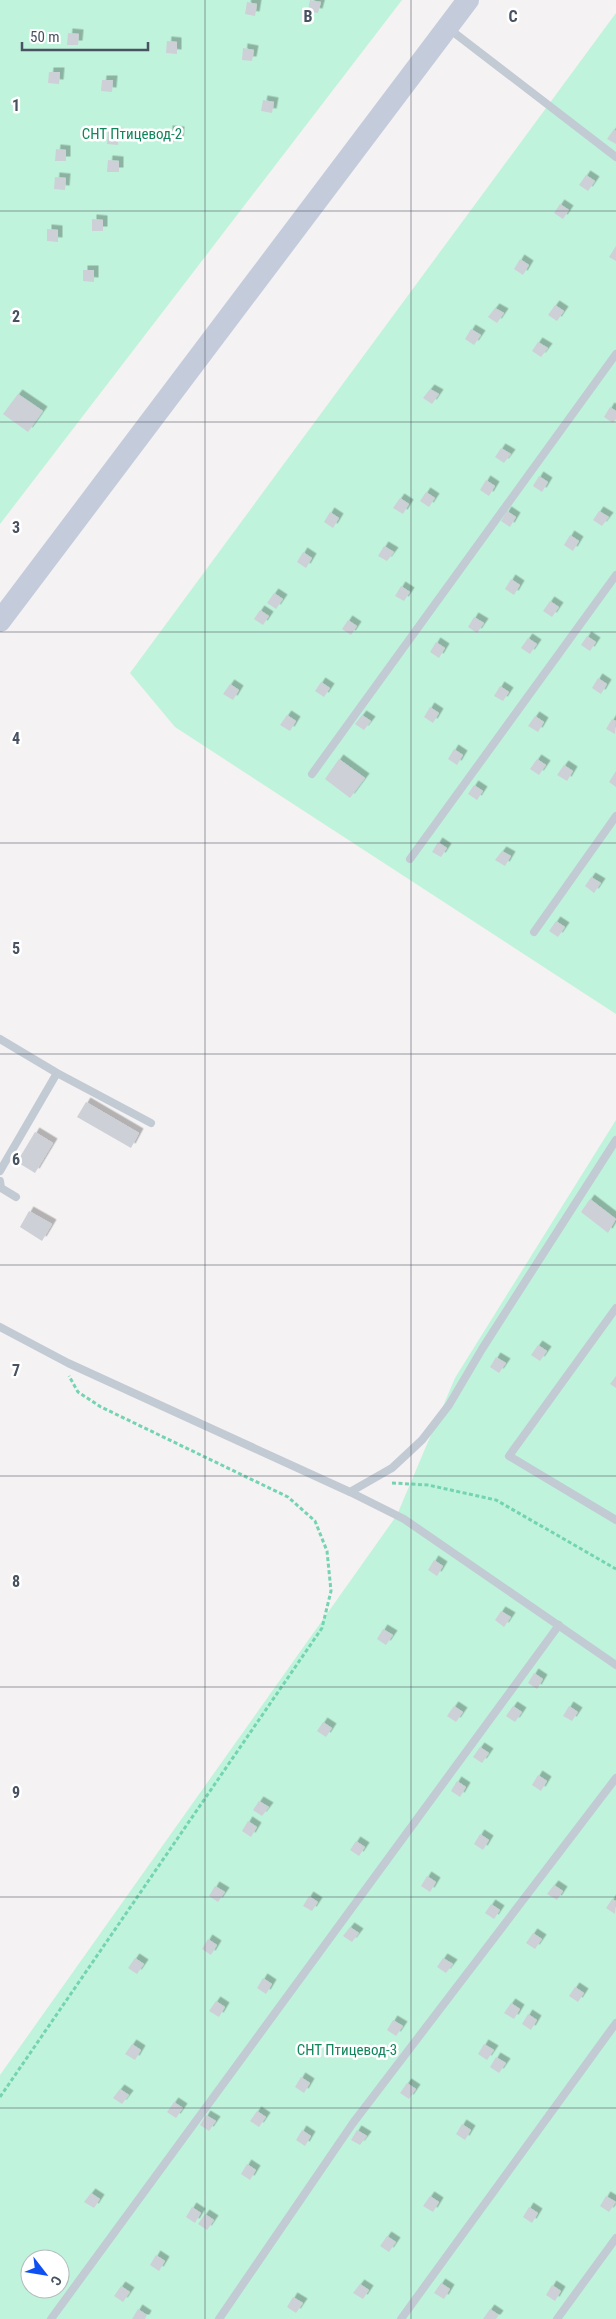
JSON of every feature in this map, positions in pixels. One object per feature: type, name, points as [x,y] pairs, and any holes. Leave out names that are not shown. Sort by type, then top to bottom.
[{"type":"main road","points":[[0,621],[468,0]]},
{"type":"lane","points":[[447,27],[616,157]]},
{"type":"lane","points":[[312,774],[616,354]]},
{"type":"lane","points":[[410,859],[616,575]]},
{"type":"lane","points":[[534,932],[616,816]]},
{"type":"lane","points":[[0,1039],[57,1073],[151,1123]]},
{"type":"lane","points":[[0,1172],[57,1073]]},
{"type":"lane","points":[[350,1492],[392,1468],[428,1433],[449,1405],[482,1349],[616,1140]]},
{"type":"lane","points":[[0,1181],[1,1188],[16,1197]]},
{"type":"lane","points":[[616,1308],[509,1456],[616,1520]]},
{"type":"lane","points":[[0,1327],[68,1363],[350,1492],[404,1519],[616,1665]]},
{"type":"lane","points":[[51,2319],[559,1625]]},
{"type":"lane","points":[[218,2319],[353,2123],[616,1778]]},
{"type":"lane","points":[[401,2319],[616,2023]]},
{"type":"lane","points":[[557,2319],[616,2238]]},
{"type":"path","points":[[0,2097],[322,1628],[331,1591],[327,1551],[316,1521],[288,1497],[101,1406],[78,1392],[69,1379],[68,1363]]},
{"type":"path","points":[[385,1484],[394,1482],[428,1485],[496,1500],[616,1569]]},
{"type":"green space","name":"СНТ Птицевод-2","points":[[0,0],[402,0],[0,524]]},
{"type":"green space","points":[[616,13],[616,1014],[175,727],[130,673]]},
{"type":"green space","name":"СНТ Птицевод-3","points":[[616,1120],[616,2319],[0,2319],[0,2075],[397,1515],[455,1378]]},
{"type":"building","points":[[310,0],[321,2],[318,13],[308,11]]},
{"type":"building","points":[[247,2],[257,4],[255,16],[245,14]]},
{"type":"building","points":[[68,33],[79,34],[78,45],[67,45]]},
{"type":"building","points":[[167,41],[177,42],[177,54],[166,53]]},
{"type":"building","points":[[243,48],[254,50],[252,61],[242,60]]},
{"type":"building","points":[[49,72],[60,72],[59,84],[48,83]]},
{"type":"building","points":[[102,80],[113,80],[112,92],[101,91]]},
{"type":"building","points":[[263,100],[274,102],[272,113],[261,111]]},
{"type":"building","points":[[614,129],[616,131],[616,144],[607,139]]},
{"type":"building","points":[[168,130],[180,131],[179,142],[168,142]]},
{"type":"building","points":[[108,132],[119,133],[118,145],[107,144]]},
{"type":"building","points":[[56,149],[66,150],[66,161],[55,161]]},
{"type":"building","points":[[108,160],[119,161],[119,172],[107,172]]},
{"type":"building","points":[[586,175],[595,181],[588,191],[579,185]]},
{"type":"building","points":[[55,177],[66,178],[65,190],[54,189]]},
{"type":"building","points":[[560,204],[569,210],[563,219],[554,213]]},
{"type":"building","points":[[92,219],[103,220],[103,231],[92,231]]},
{"type":"building","points":[[47,229],[58,230],[58,242],[47,241]]},
{"type":"building","points":[[616,246],[616,261],[609,257]]},
{"type":"building","points":[[520,259],[529,265],[523,275],[514,269]]},
{"type":"building","points":[[83,270],[94,270],[94,282],[83,281]]},
{"type":"building","points":[[555,305],[564,311],[557,321],[548,315]]},
{"type":"building","points":[[495,308],[504,313],[497,323],[488,317]]},
{"type":"building","points":[[471,329],[481,335],[474,345],[465,339]]},
{"type":"building","points":[[538,342],[548,348],[541,357],[532,351]]},
{"type":"building","points":[[430,389],[439,394],[432,404],[423,398]]},
{"type":"building","points":[[18,394],[43,411],[28,432],[3,414]]},
{"type":"building","points":[[610,407],[616,411],[616,419],[613,423],[604,417]]},
{"type":"building","points":[[501,448],[511,454],[504,463],[495,457]]},
{"type":"building","points":[[539,476],[548,482],[542,492],[533,486]]},
{"type":"building","points":[[486,480],[495,486],[489,496],[480,490]]},
{"type":"building","points":[[426,492],[435,498],[429,507],[420,501]]},
{"type":"building","points":[[400,498],[409,504],[403,514],[393,508]]},
{"type":"building","points":[[507,511],[516,517],[510,527],[501,521]]},
{"type":"building","points":[[599,511],[609,517],[602,526],[593,520]]},
{"type":"building","points":[[330,512],[339,518],[333,528],[324,522]]},
{"type":"building","points":[[570,535],[579,541],[573,551],[564,545]]},
{"type":"building","points":[[384,546],[394,552],[387,561],[378,556]]},
{"type":"building","points":[[303,552],[312,558],[306,568],[297,562]]},
{"type":"building","points":[[511,579],[520,585],[514,595],[505,589]]},
{"type":"building","points":[[401,586],[410,592],[404,601],[395,596]]},
{"type":"building","points":[[274,593],[283,599],[276,609],[267,603]]},
{"type":"building","points":[[550,601],[559,607],[552,617],[543,611]]},
{"type":"building","points":[[260,610],[269,616],[263,625],[254,619]]},
{"type":"building","points":[[474,617],[484,623],[477,633],[468,627]]},
{"type":"building","points":[[348,620],[357,626],[351,635],[342,629]]},
{"type":"building","points":[[587,636],[596,642],[590,651],[581,645]]},
{"type":"building","points":[[528,638],[537,644],[530,654],[521,648]]},
{"type":"building","points":[[436,642],[445,648],[439,658],[430,652]]},
{"type":"building","points":[[598,678],[607,684],[601,694],[592,688]]},
{"type":"building","points":[[321,682],[330,688],[324,697],[315,691]]},
{"type":"building","points":[[230,684],[239,690],[233,700],[223,694]]},
{"type":"building","points":[[500,686],[509,692],[503,701],[494,696]]},
{"type":"building","points":[[430,707],[439,713],[433,723],[424,717]]},
{"type":"building","points":[[287,715],[296,721],[290,731],[280,725]]},
{"type":"building","points":[[362,715],[371,721],[364,730],[355,724]]},
{"type":"building","points":[[535,716],[544,722],[538,732],[528,726]]},
{"type":"building","points":[[612,719],[616,721],[615,734],[606,729]]},
{"type":"building","points":[[454,749],[463,755],[457,765],[448,759]]},
{"type":"building","points":[[339,759],[365,778],[350,798],[325,779]]},
{"type":"building","points":[[537,759],[546,765],[539,775],[530,769]]},
{"type":"building","points":[[564,765],[573,771],[567,781],[557,775]]},
{"type":"building","points":[[616,771],[616,787],[609,782]]},
{"type":"building","points":[[474,785],[483,791],[477,800],[468,794]]},
{"type":"building","points":[[438,842],[447,848],[441,857],[432,852]]},
{"type":"building","points":[[502,851],[511,856],[505,866],[495,860]]},
{"type":"building","points":[[591,877],[601,883],[594,893],[585,886]]},
{"type":"building","points":[[556,921],[565,927],[558,937],[549,931]]},
{"type":"building","points":[[86,1102],[139,1133],[131,1148],[77,1117]]},
{"type":"building","points":[[35,1132],[53,1143],[35,1173],[17,1162]]},
{"type":"building","points":[[590,1199],[616,1219],[608,1233],[581,1212]]},
{"type":"building","points":[[29,1211],[52,1224],[42,1241],[20,1227]]},
{"type":"building","points":[[538,1345],[547,1351],[540,1361],[531,1355]]},
{"type":"building","points":[[496,1357],[506,1363],[499,1373],[490,1367]]},
{"type":"building","points":[[616,1376],[616,1388],[610,1384]]},
{"type":"building","points":[[434,1560],[443,1566],[437,1576],[428,1570]]},
{"type":"building","points":[[501,1611],[511,1617],[504,1627],[495,1620]]},
{"type":"building","points":[[383,1629],[393,1635],[386,1645],[377,1639]]},
{"type":"building","points":[[534,1673],[543,1679],[537,1689],[528,1683]]},
{"type":"building","points":[[454,1706],[463,1712],[456,1722],[447,1716]]},
{"type":"building","points":[[513,1706],[522,1712],[515,1722],[506,1716]]},
{"type":"building","points":[[569,1706],[578,1712],[572,1721],[563,1716]]},
{"type":"building","points":[[323,1722],[332,1728],[326,1737],[317,1731]]},
{"type":"building","points":[[480,1747],[489,1753],[482,1763],[473,1757]]},
{"type":"building","points":[[538,1775],[547,1781],[541,1791],[532,1785]]},
{"type":"building","points":[[457,1781],[466,1787],[460,1797],[451,1791]]},
{"type":"building","points":[[259,1801],[269,1807],[262,1816],[253,1810]]},
{"type":"building","points":[[248,1821],[257,1827],[251,1837],[242,1831]]},
{"type":"building","points":[[480,1834],[489,1840],[483,1850],[474,1844]]},
{"type":"building","points":[[356,1841],[365,1847],[359,1856],[350,1850]]},
{"type":"building","points":[[427,1876],[436,1882],[430,1892],[421,1886]]},
{"type":"building","points":[[554,1885],[563,1891],[557,1900],[547,1894]]},
{"type":"building","points":[[215,1886],[225,1892],[218,1902],[209,1896]]},
{"type":"building","points":[[309,1896],[318,1902],[312,1911],[303,1906]]},
{"type":"building","points":[[612,1899],[616,1901],[615,1914],[606,1908]]},
{"type":"building","points":[[491,1904],[500,1910],[494,1919],[485,1913]]},
{"type":"building","points":[[350,1927],[359,1933],[352,1942],[343,1936]]},
{"type":"building","points":[[533,1933],[542,1939],[535,1949],[526,1943]]},
{"type":"building","points":[[208,1939],[217,1945],[211,1955],[202,1949]]},
{"type":"building","points":[[135,1958],[144,1964],[137,1974],[128,1968]]},
{"type":"building","points":[[443,1958],[453,1964],[446,1973],[437,1967]]},
{"type":"building","points":[[263,1978],[272,1984],[266,1994],[257,1988]]},
{"type":"building","points":[[575,1987],[584,1993],[578,2002],[569,1996]]},
{"type":"building","points":[[216,2001],[225,2007],[219,2017],[209,2011]]},
{"type":"building","points":[[511,2003],[520,2009],[514,2019],[504,2013]]},
{"type":"building","points":[[528,2014],[537,2020],[531,2030],[522,2024]]},
{"type":"building","points":[[393,2020],[403,2026],[396,2036],[387,2030]]},
{"type":"building","points":[[132,2044],[141,2050],[135,2060],[125,2054]]},
{"type":"building","points":[[484,2044],[494,2050],[487,2060],[478,2054]]},
{"type":"building","points":[[496,2057],[506,2063],[499,2073],[490,2067]]},
{"type":"building","points":[[301,2077],[310,2083],[304,2093],[295,2087]]},
{"type":"building","points":[[407,2083],[416,2089],[409,2099],[400,2093]]},
{"type":"building","points":[[120,2089],[129,2095],[122,2104],[113,2098]]},
{"type":"building","points":[[174,2102],[183,2108],[176,2118],[167,2112]]},
{"type":"building","points":[[257,2111],[266,2117],[259,2127],[250,2121]]},
{"type":"building","points":[[206,2115],[216,2121],[209,2131],[200,2125]]},
{"type":"building","points":[[462,2124],[471,2130],[465,2140],[456,2134]]},
{"type":"building","points":[[302,2130],[311,2136],[305,2146],[296,2140]]},
{"type":"building","points":[[357,2130],[367,2136],[360,2145],[351,2140]]},
{"type":"building","points":[[247,2164],[256,2170],[250,2180],[241,2174]]},
{"type":"building","points":[[91,2193],[100,2199],[94,2208],[84,2202]]},
{"type":"building","points":[[430,2196],[439,2202],[433,2212],[423,2206]]},
{"type":"building","points":[[606,2196],[616,2202],[609,2212],[600,2206]]},
{"type":"building","points":[[192,2207],[201,2213],[195,2223],[186,2217]]},
{"type":"building","points":[[529,2207],[538,2213],[532,2223],[523,2217]]},
{"type":"building","points":[[205,2214],[214,2220],[207,2230],[198,2224]]},
{"type":"building","points":[[387,2236],[396,2242],[389,2252],[380,2246]]},
{"type":"building","points":[[156,2255],[165,2261],[159,2271],[150,2265]]},
{"type":"building","points":[[441,2283],[450,2289],[444,2299],[434,2293]]},
{"type":"building","points":[[360,2284],[369,2290],[363,2299],[353,2293]]},
{"type":"building","points":[[552,2285],[561,2291],[555,2301],[546,2295]]},
{"type":"building","points":[[121,2286],[130,2292],[123,2302],[114,2296]]},
{"type":"building","points":[[293,2297],[303,2303],[296,2313],[287,2307]]},
{"type":"building","points":[[138,2309],[147,2315],[145,2319],[132,2319]]},
{"type":"building","points":[[490,2309],[499,2315],[496,2319],[483,2319]]}]
